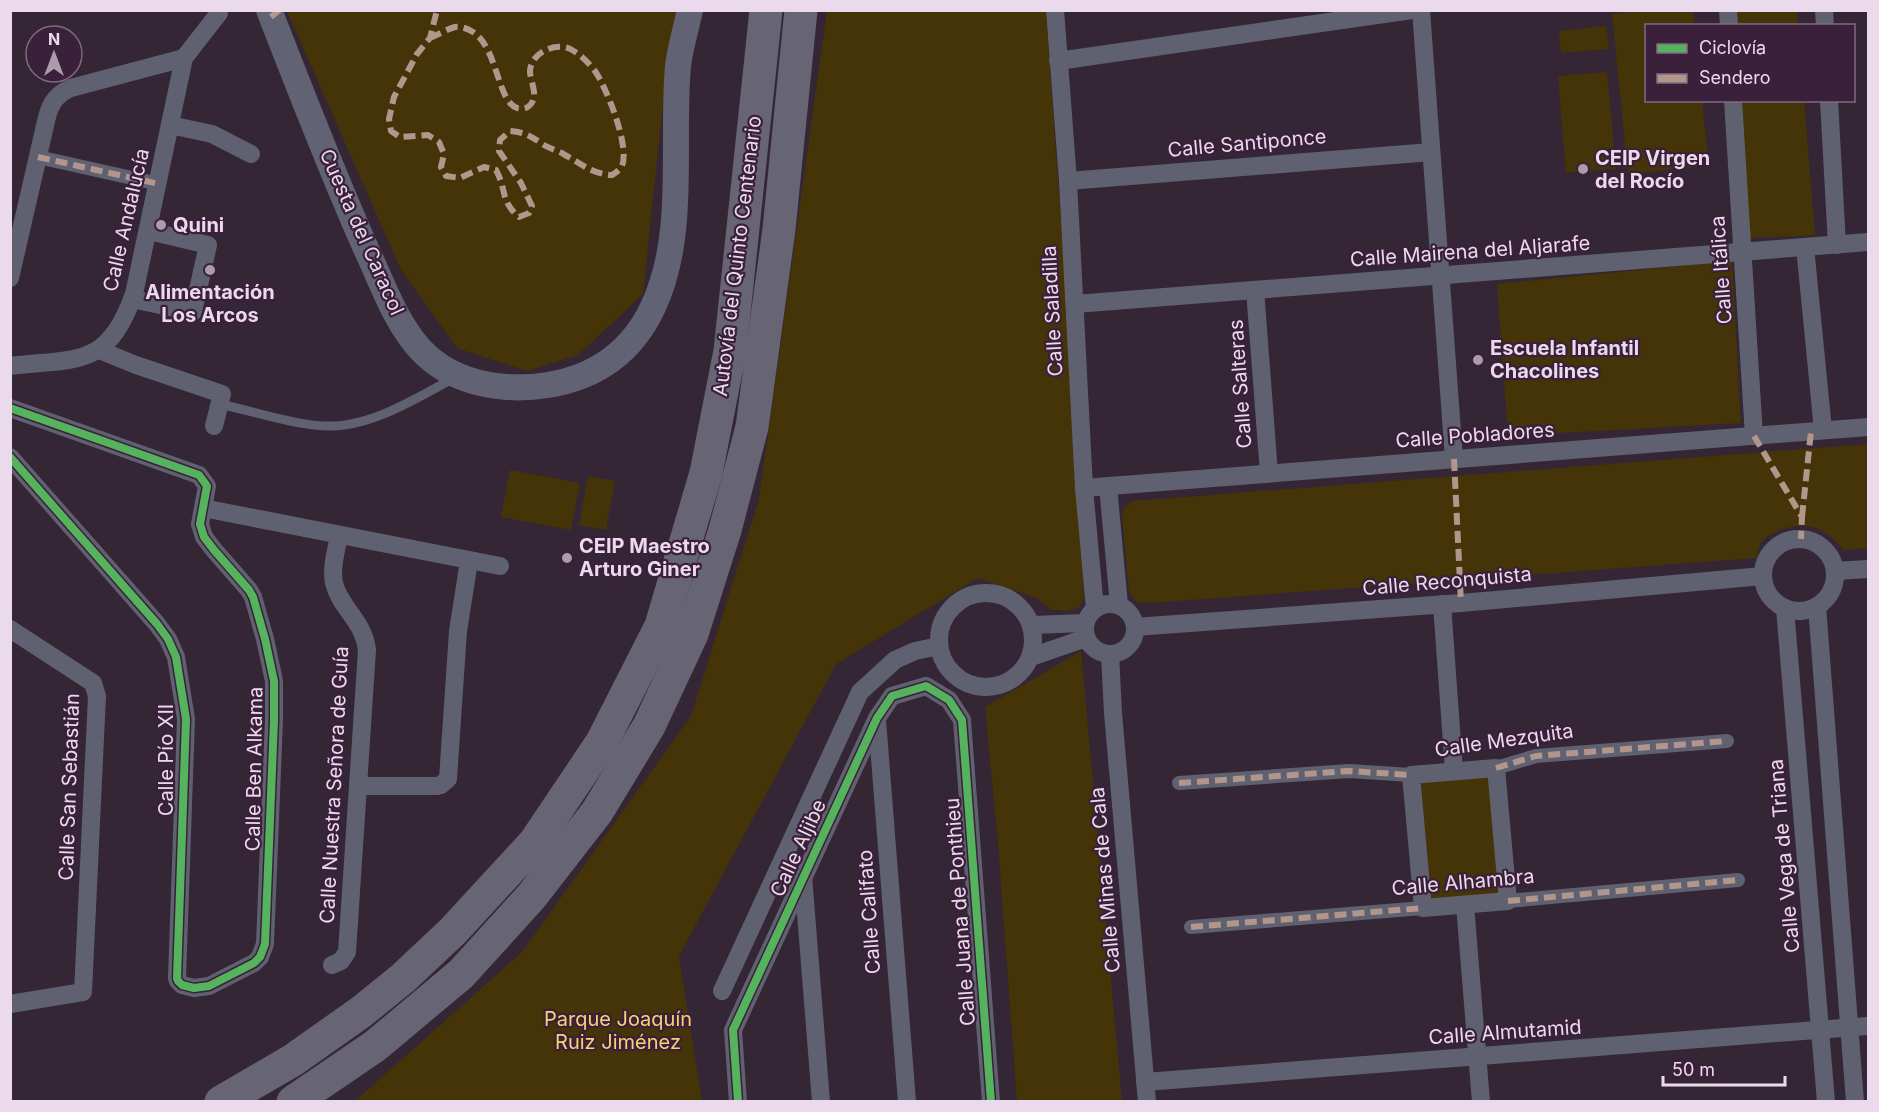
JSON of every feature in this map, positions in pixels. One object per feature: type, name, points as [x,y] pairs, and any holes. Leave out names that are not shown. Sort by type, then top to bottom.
[{"type":"highway","name":"Autovía del Quinto Centenario","points":[[220,1100],[293,1060],[361,1012],[403,978],[461,923],[535,842],[602,742],[661,626],[706,473],[730,351],[766,10]]},
{"type":"highway","name":"Autovía del Quinto Centenario","points":[[293,1101],[375,1046],[461,974],[531,897],[597,812],[649,726],[692,634],[725,530],[752,427],[779,229],[801,10]]},
{"type":"main road","name":"Cuesta del Caracol","points":[[269,10],[351,214],[401,322],[420,349],[438,364],[459,376],[492,387],[526,389],[563,383],[589,373],[618,357],[640,332],[654,306],[664,279],[670,245],[678,65],[690,10]]},
{"type":"street","name":"Calle Saladilla","points":[[1055,10],[1075,304],[1088,623]]},
{"type":"street","points":[[1058,61],[1412,10]]},
{"type":"street","points":[[1421,10],[1454,459]]},
{"type":"street","name":"Calle Andalucía","points":[[99,350],[114,336],[132,299],[149,231],[184,58],[220,11]]},
{"type":"street","points":[[10,278],[50,108],[57,96],[64,91],[184,58]]},
{"type":"street","name":"Calle Itálica","points":[[1733,102],[1754,436]]},
{"type":"street","points":[[1829,102],[1837,245]]},
{"type":"street","points":[[170,125],[212,134],[251,154]]},
{"type":"street","name":"Calle Santiponce","points":[[1068,182],[1431,152]]},
{"type":"street","points":[[38,157],[159,184]]},
{"type":"street","points":[[132,299],[193,312],[208,244],[149,231]]},
{"type":"street","name":"Calle Mairena del Aljarafe","points":[[1075,304],[1869,242]]},
{"type":"street","points":[[1805,247],[1823,430]]},
{"type":"street","name":"Calle Salteras","points":[[1255,290],[1269,473]]},
{"type":"street","points":[[10,377],[10,368],[77,358],[99,350],[220,399],[214,426]]},
{"type":"street","name":"Calle Ben Alkama","points":[[10,408],[196,473],[202,477],[207,486],[200,524],[204,537],[253,597],[274,681],[265,944]]},
{"type":"street","name":"Calle Pobladores","points":[[1084,488],[1869,427]]},
{"type":"street","name":"Calle Pío XII","points":[[10,457],[157,624],[168,639],[176,657],[186,719],[178,981],[182,985],[194,988],[209,986],[254,963],[260,957],[265,944]]},
{"type":"street","points":[[1108,486],[1119,605]]},
{"type":"street","points":[[203,508],[500,566]]},
{"type":"street","name":"Calle Nuestra Señora de Guía","points":[[332,965],[341,961],[347,952],[367,650],[363,631],[334,583],[333,573],[339,536]]},
{"type":"street","points":[[1801,539],[1824,549],[1835,571],[1833,588],[1823,601],[1816,606],[1801,610],[1785,608],[1778,603],[1767,591],[1763,576],[1764,567],[1771,552],[1784,542],[1801,539]]},
{"type":"street","points":[[358,786],[437,786],[448,779],[458,631],[470,561]]},
{"type":"street","points":[[1835,571],[1869,569]]},
{"type":"street","name":"Calle Reconquista","points":[[1135,627],[1442,604],[1763,576]]},
{"type":"street","points":[[984,593],[999,594],[1013,601],[1032,625],[1034,641],[1031,657],[1023,671],[1011,681],[996,687],[980,687],[952,674],[939,646],[940,630],[945,616],[955,604],[969,596],[984,593]]},
{"type":"street","points":[[1031,657],[1088,623],[1111,603],[1119,605],[1130,614],[1135,627],[1131,642],[1118,652],[1110,654],[1095,650],[1088,623]]},
{"type":"street","points":[[1442,604],[1454,771]]},
{"type":"street","points":[[1816,606],[1855,1101]]},
{"type":"street","name":"Calle Vega de Triana","points":[[1785,608],[1826,1101]]},
{"type":"street","points":[[1032,625],[1088,623]]},
{"type":"street","name":"Calle San Sebastián","points":[[10,629],[93,683],[96,687],[97,702],[83,992],[10,1004]]},
{"type":"street","points":[[722,991],[860,692],[895,660],[915,651],[939,646]]},
{"type":"street","name":"Calle Minas de Cala","points":[[1110,654],[1113,713],[1147,1101]]},
{"type":"street","name":"Calle Aljibe","points":[[738,1101],[733,1030],[877,718],[892,696],[926,686],[949,700],[962,720]]},
{"type":"street","name":"Calle Califato","points":[[877,718],[907,1101]]},
{"type":"street","name":"Calle Juana de Ponthieu","points":[[962,720],[991,1101]]},
{"type":"street","name":"Calle Mezquita","points":[[1179,783],[1349,771],[1412,775],[1496,768],[1536,756],[1727,741]]},
{"type":"street","points":[[1496,768],[1508,902]]},
{"type":"street","points":[[1412,775],[1423,909]]},
{"type":"street","points":[[803,875],[821,1101]]},
{"type":"street","name":"Calle Alhambra","points":[[1191,927],[1508,902],[1738,880]]},
{"type":"street","points":[[1465,905],[1481,1101]]},
{"type":"street","name":"Calle Almutamid","points":[[1145,1082],[1869,1026]]},
{"type":"lane","points":[[220,399],[306,423],[334,426],[350,424],[408,403],[459,376]]},
{"type":"green space","points":[[1646,10],[1693,11],[1695,24],[1645,24],[1645,102],[1702,102],[1709,166],[1628,174],[1612,14]]},
{"type":"green space","points":[[287,11],[680,11],[668,56],[643,294],[578,355],[527,371],[457,348],[401,270]]},
{"type":"green space","name":"Parque Joaquín Ruiz Jiménez","points":[[827,11],[1046,11],[1079,479],[1084,600],[1078,608],[1069,611],[1052,610],[1036,598],[978,578],[836,664],[679,956],[702,1101],[354,1102],[522,952],[691,716],[759,499]]},
{"type":"green space","points":[[1734,11],[1797,11],[1798,24],[1735,24]]},
{"type":"green space","points":[[1606,26],[1609,49],[1561,53],[1559,31]]},
{"type":"green space","points":[[1607,72],[1616,169],[1566,173],[1558,76]]},
{"type":"green space","points":[[1740,102],[1804,102],[1815,235],[1750,238]]},
{"type":"green space","points":[[1732,261],[1741,423],[1508,436],[1497,284]]},
{"type":"green space","points":[[1868,444],[1868,548],[1844,550],[1824,532],[1810,526],[1793,526],[1767,536],[1760,544],[1756,558],[1149,603],[1137,602],[1129,592],[1122,514],[1125,506],[1133,501]]},
{"type":"green space","points":[[510,470],[580,483],[571,530],[501,517]]},
{"type":"green space","points":[[588,476],[615,481],[606,530],[579,525]]},
{"type":"green space","points":[[1081,651],[1122,1101],[1017,1101],[998,843],[985,707]]},
{"type":"green space","points":[[1491,775],[1502,897],[1429,904],[1418,781]]},
{"type":"marked path","points":[[271,17],[279,10]]},
{"type":"marked path","points":[[430,38],[455,27],[473,32],[488,50],[505,95],[510,103],[520,109],[528,107],[534,98],[530,71],[538,55],[555,47],[568,48],[576,52],[595,71],[611,104],[623,145],[622,166],[612,175],[599,173],[528,135],[510,131],[500,140],[499,151],[521,183],[532,206],[529,213],[519,217],[506,200],[496,170],[484,167],[460,178],[446,176],[441,167],[444,154],[439,142],[428,135],[400,137],[391,131],[389,119],[394,97],[417,54],[430,38],[437,10]]},
{"type":"marked path","points":[[38,157],[159,184]]},
{"type":"marked path","points":[[1802,517],[1811,431]]},
{"type":"marked path","points":[[1754,436],[1802,517],[1801,539]]},
{"type":"marked path","points":[[1454,459],[1461,603]]},
{"type":"marked path","points":[[1496,768],[1536,756],[1727,741]]},
{"type":"marked path","points":[[1179,783],[1349,771],[1411,775]]},
{"type":"marked path","points":[[1508,901],[1738,880]]},
{"type":"marked path","points":[[1191,927],[1423,908]]},
{"type":"cycle path","points":[[10,408],[199,475],[207,486],[200,524],[204,537],[253,597],[274,681],[265,944],[260,957],[254,963],[209,986],[194,988],[182,985],[177,978],[186,719],[176,657],[168,639],[157,624],[10,457]]},
{"type":"cycle path","points":[[738,1102],[733,1030],[877,718],[892,696],[926,686],[949,700],[962,720],[991,1102]]},
{"type":"place","name":"CEIP Virgen del Rocío","points":[[1583,169]]},
{"type":"place","name":"Quini","points":[[161,225]]},
{"type":"place","name":"Alimentación Los Arcos","points":[[210,270]]},
{"type":"place","name":"Escuela Infantil Chacolines","points":[[1478,360]]},
{"type":"place","name":"CEIP Maestro Arturo Giner","points":[[567,558]]}]
